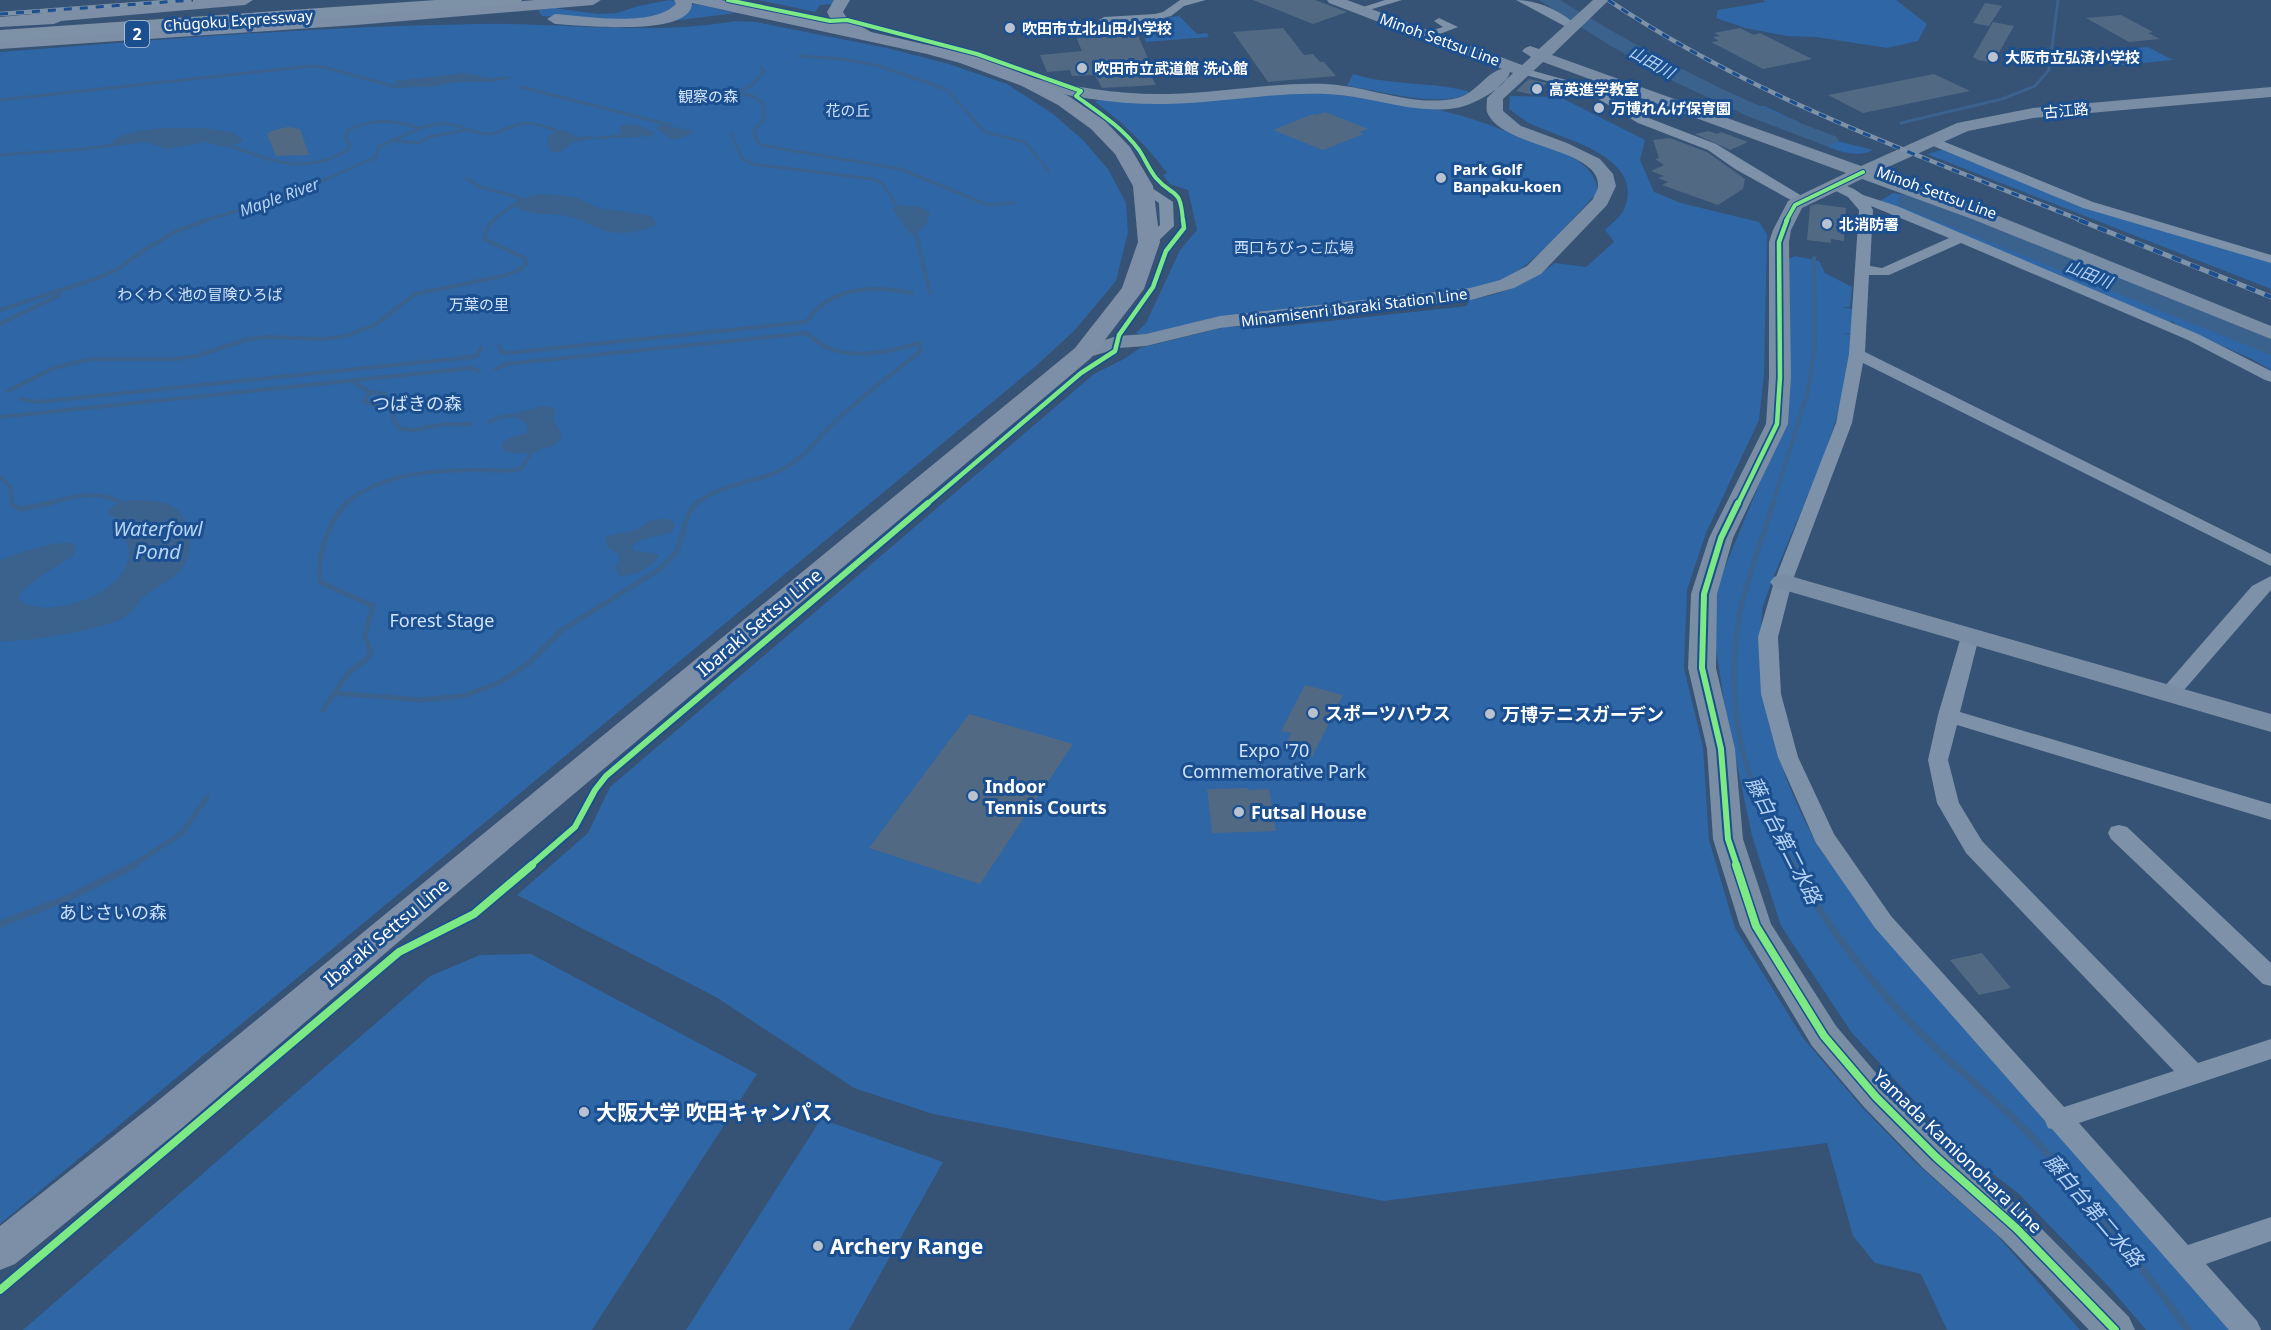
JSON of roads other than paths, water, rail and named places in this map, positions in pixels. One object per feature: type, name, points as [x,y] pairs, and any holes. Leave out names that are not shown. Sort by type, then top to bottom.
[{"type":"highway","name":"Chūgoku Expressway","points":[[2,31],[441,0]]},
{"type":"highway","name":"Chūgoku Expressway","points":[[2,31],[513,0]]},
{"type":"main road","points":[[2,31],[245,0]]},
{"type":"main road","name":"2","points":[[2,31],[356,0]]},
{"type":"main road","name":"2","points":[[2,31],[273,25],[593,0]]},
{"type":"main road","points":[[273,25],[470,18],[643,22],[678,13],[685,5],[682,0]]},
{"type":"main road","name":"Ibaraki Settsu Line","points":[[698,0],[816,24]]},
{"type":"main road","name":"Ibaraki Settsu Line","points":[[0,1251],[168,1116],[383,934],[1083,353],[1133,289],[1149,242],[1143,186],[1123,151],[1098,125],[1064,100],[1028,82],[966,59],[712,0]]},
{"type":"main road","points":[[842,0],[835,12],[838,19],[870,36]]},
{"type":"main road","name":"Minoh Settsu Line","points":[[1334,0],[1517,68],[1537,53],[1865,180],[2056,245],[2271,333]]},
{"type":"main road","points":[[1572,20],[1587,0]]},
{"type":"main road","points":[[1537,53],[1572,20],[1602,0]]},
{"type":"main road","points":[[1028,82],[1079,93],[1154,99],[1307,89],[1353,92],[1442,105],[1475,97],[1517,68]]},
{"type":"main road","name":"Minamisenri Ibaraki Station Line","points":[[1083,353],[1117,342],[1146,339],[1220,322],[1472,294],[1507,284],[1534,270],[1601,201],[1607,193],[1608,185],[1601,170],[1588,160],[1516,130],[1500,118],[1495,111],[1495,98],[1517,68]]},
{"type":"main road","name":"古江路","points":[[1865,180],[1930,140],[1979,123],[2033,113],[2271,92]]},
{"type":"main road","name":"Minoh Settsu Line","points":[[1865,180],[2071,242],[2271,324]]},
{"type":"main road","name":"Yamada Kamionohara Line","points":[[1865,180],[1835,185],[1803,201],[1791,211],[1779,242],[1780,377],[1777,424],[1721,538],[1704,594],[1702,668],[1721,749],[1728,839],[1756,926],[1824,1035],[1876,1097],[1936,1157],[2016,1228],[2115,1330]]},
{"type":"main road","points":[[1783,582],[1969,637],[2171,692],[2271,723]]},
{"type":"street","points":[[1162,0],[1174,8]]},
{"type":"street","points":[[1104,20],[1155,17],[1167,14],[1180,3],[1201,0]]},
{"type":"street","points":[[1359,10],[1381,2],[1397,0]]},
{"type":"street","points":[[1521,0],[1572,20]]},
{"type":"street","points":[[1428,35],[1453,27],[1439,21]]},
{"type":"street","points":[[1517,68],[1591,90],[1642,120],[1712,147],[1748,171],[1803,201]]},
{"type":"street","points":[[1930,140],[2088,205],[2271,259]]},
{"type":"street","points":[[1865,180],[1892,209],[2193,337],[2271,377]]},
{"type":"street","points":[[1865,180],[1866,210],[1857,354],[1844,423],[1783,582],[1768,637],[1771,694],[1788,757],[1824,837],[1883,922],[2057,1120],[2247,1330]]},
{"type":"street","points":[[1862,270],[1884,272],[1961,238]]},
{"type":"street","points":[[1857,354],[2271,561]]},
{"type":"street","points":[[2171,692],[2259,590],[2271,582]]},
{"type":"street","points":[[1969,637],[1938,760],[1948,803],[1974,847],[2193,1074]]},
{"type":"street","points":[[1948,715],[2271,813]]},
{"type":"street","points":[[2119,833],[2271,977]]},
{"type":"street","points":[[2057,1120],[2271,1049]]},
{"type":"street","points":[[2183,1259],[2271,1229]]},
{"type":"water","points":[[463,73],[491,78],[514,78],[490,82],[457,82],[430,87],[395,84],[396,81]]},
{"type":"water","points":[[638,125],[655,133],[651,136],[620,138],[620,126]]},
{"type":"water","points":[[660,125],[691,130],[692,134],[672,139],[656,129]]},
{"type":"water","points":[[167,128],[201,128],[231,132],[243,139],[240,143],[224,147],[205,142],[168,149],[146,142],[112,145],[113,140],[133,132]]},
{"type":"water","points":[[563,130],[578,137],[599,138],[574,142],[560,152],[551,152],[547,144],[548,137]]},
{"type":"water","points":[[541,194],[575,197],[599,208],[652,216],[657,225],[620,233],[602,230],[568,216],[533,213],[513,206],[518,199]]},
{"type":"water","points":[[896,205],[921,207],[930,213],[927,223],[916,234],[909,233],[893,209]]},
{"type":"water","points":[[542,406],[555,408],[553,419],[562,434],[559,441],[538,452],[516,454],[503,451],[502,443],[509,438],[527,433],[528,425],[516,417],[518,413]]},
{"type":"water","name":"Waterfowl Pond","points":[[136,500],[168,504],[179,511],[184,518],[190,534],[190,543],[187,560],[179,572],[143,597],[128,615],[115,622],[64,634],[26,640],[0,641],[0,560],[48,545],[76,544],[73,556],[26,588],[18,598],[31,606],[49,608],[69,605],[89,598],[107,588],[121,575],[129,559],[127,543],[115,529],[116,520],[109,513],[110,509],[120,502]]},
{"type":"water","points":[[668,519],[675,524],[672,532],[645,538],[632,546],[633,551],[655,553],[659,556],[642,571],[619,576],[615,567],[619,561],[619,555],[607,547],[606,537],[639,529],[647,522]]},
{"type":"waterway","name":"山田川","points":[[1548,0],[1684,79],[1754,112],[1828,140]]},
{"type":"waterway","points":[[1901,123],[2002,99],[2035,86],[2049,70],[2058,0]]},
{"type":"waterway","points":[[799,56],[843,59],[879,66],[946,89],[985,132],[1025,142],[1049,171]]},
{"type":"waterway","points":[[0,100],[312,66],[324,67],[396,87],[408,86]]},
{"type":"waterway","points":[[761,67],[764,72],[752,85],[737,93],[753,96],[763,103],[765,119],[754,130],[755,137],[761,145],[900,169],[988,205],[1014,203]]},
{"type":"waterway","points":[[521,87],[670,125]]},
{"type":"waterway","points":[[231,146],[276,161],[303,164],[332,158],[348,150],[350,144],[345,138],[348,130],[357,126],[384,122],[401,123],[420,128]]},
{"type":"waterway","name":"Maple River","points":[[203,221],[291,195],[376,157],[379,146],[430,125],[449,124],[485,134],[527,124],[557,131]]},
{"type":"waterway","points":[[397,141],[419,143],[432,136],[468,130]]},
{"type":"waterway","points":[[731,134],[742,158],[752,164],[873,179],[883,184],[896,205]]},
{"type":"waterway","points":[[599,138],[618,136]]},
{"type":"waterway","points":[[0,155],[112,145]]},
{"type":"waterway","points":[[467,178],[480,187],[518,197],[518,202],[492,221]]},
{"type":"waterway","name":"山田川","points":[[1908,201],[2092,273],[2271,347]]},
{"type":"waterway","name":"Maple River","points":[[0,310],[101,277],[118,269],[144,250],[177,231],[207,220]]},
{"type":"waterway","points":[[8,391],[54,368],[90,359],[176,359],[197,356],[245,340],[265,337],[324,339],[346,336],[375,325],[415,294],[503,276],[519,270],[526,264],[525,258],[484,239],[488,226],[494,220]]},
{"type":"waterway","points":[[916,234],[930,293]]},
{"type":"waterway","name":"藤白台第二水路","points":[[1773,504],[1808,391],[1815,347],[1814,258]]},
{"type":"waterway","points":[[499,346],[501,352],[508,353],[806,322],[827,301],[853,291],[882,289],[912,293]]},
{"type":"waterway","points":[[0,324],[60,295]]},
{"type":"waterway","points":[[496,369],[506,364],[807,333],[819,343],[846,353],[875,353],[919,343],[921,351],[871,390],[793,463],[774,473],[717,491],[696,504]]},
{"type":"waterway","points":[[21,399],[37,402],[472,357],[478,355],[481,348]]},
{"type":"waterway","points":[[355,380],[472,368],[478,371]]},
{"type":"waterway","points":[[0,417],[355,380]]},
{"type":"waterway","points":[[355,380],[356,384],[369,392]]},
{"type":"waterway","points":[[369,392],[385,394],[386,401],[400,403],[401,406],[394,410]]},
{"type":"waterway","points":[[369,392],[364,402],[394,410]]},
{"type":"waterway","points":[[394,410],[393,419],[400,429],[414,430],[440,425],[471,424]]},
{"type":"waterway","points":[[489,422],[501,417],[516,415]]},
{"type":"waterway","points":[[345,504],[375,486],[409,475],[444,471],[521,469],[531,453]]},
{"type":"waterway","points":[[0,477],[10,487],[12,504]]},
{"type":"waterway","points":[[44,504],[92,495],[120,502]]},
{"type":"waterway","points":[[12,504],[21,509],[51,503]]},
{"type":"waterway","points":[[323,710],[348,673],[366,660],[371,653],[365,635],[373,606],[320,582],[320,562],[325,540],[329,529],[347,503]]},
{"type":"waterway","name":"藤白台第二水路","points":[[1773,503],[1746,587],[1739,619],[1734,662],[1735,705],[1742,747],[1751,780],[1794,866]]},
{"type":"waterway","points":[[335,693],[421,700],[463,696],[499,683],[529,663],[562,630],[660,569],[677,551],[689,512],[696,504]]},
{"type":"waterway","points":[[132,866],[182,833],[207,797]]},
{"type":"waterway","points":[[0,924],[68,898],[135,865]]},
{"type":"waterway","name":"藤白台第二水路","points":[[1793,865],[1824,916],[1859,965],[1941,1053],[2034,1139],[2114,1233],[2188,1330]]},
{"type":"railway","points":[[0,14],[193,0]]},
{"type":"railway","points":[[1608,0],[1664,35],[1779,96],[1839,123],[2083,221]]},
{"type":"railway","points":[[2079,220],[2271,297]]},
{"type":"place","name":"吹田市立北山田小学校","points":[[1010,28]]},
{"type":"place","name":"大阪市立弘済小学校","points":[[1993,57]]},
{"type":"place","name":"吹田市立武道館 洗心館","points":[[1082,68]]},
{"type":"place","name":"高英進学教室","points":[[1537,89]]},
{"type":"place","name":"万博れんげ保育園","points":[[1599,108]]},
{"type":"place","name":"Park Golf Banpaku-koen","points":[[1441,178]]},
{"type":"place","name":"北消防署","points":[[1827,224]]},
{"type":"place","name":"スポーツハウス","points":[[1313,713]]},
{"type":"place","name":"万博テニスガーデン","points":[[1490,714]]},
{"type":"place","name":"Indoor Tennis Courts","points":[[973,796]]},
{"type":"place","name":"Futsal House","points":[[1239,812]]},
{"type":"place","name":"大阪大学 吹田キャンパス","points":[[584,1112]]},
{"type":"place","name":"Archery Range","points":[[818,1246]]},
{"type":"park label","name":"観察の森","points":[[708,96]]},
{"type":"park label","name":"花の丘","points":[[848,110]]},
{"type":"park label","name":"西口ちびっこ広場","points":[[1294,247]]},
{"type":"park label","name":"わくわく池の冒険ひろば","points":[[200,294]]},
{"type":"park label","name":"万葉の里","points":[[479,304]]},
{"type":"park label","name":"つばきの森","points":[[417,403]]},
{"type":"park label","name":"Forest Stage","points":[[442,620]]},
{"type":"park label","name":"Expo '70 Commemorative Park","points":[[1274,760]]},
{"type":"park label","name":"あじさいの森","points":[[113,912]]}]
